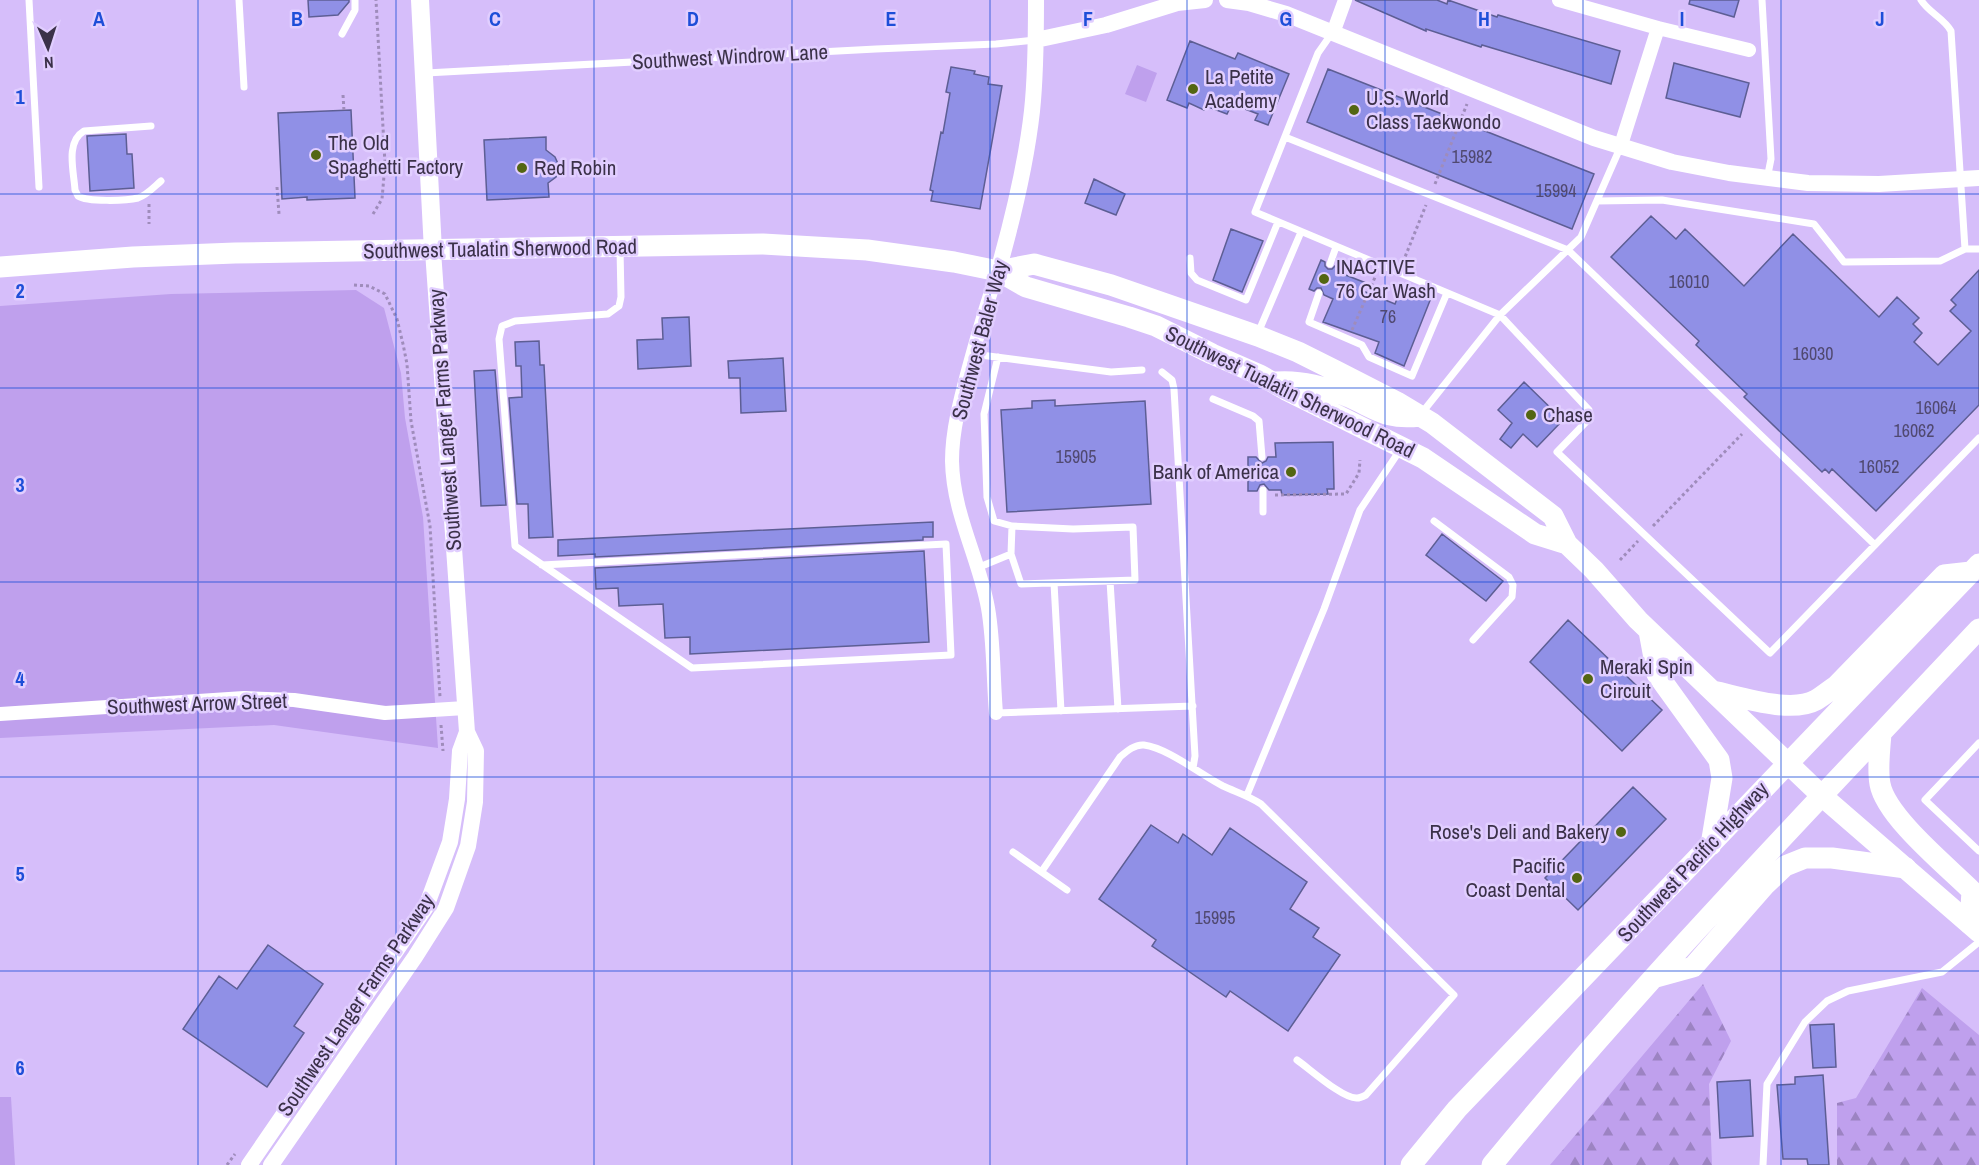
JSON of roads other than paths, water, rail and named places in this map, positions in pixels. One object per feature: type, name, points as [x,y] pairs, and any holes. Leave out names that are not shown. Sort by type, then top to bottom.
[{"type":"main road","name":"Southwest Langer Farms Parkway","points":[[420,0],[433,251]]},
{"type":"main road","name":"Southwest Tualatin Sherwood Road","points":[[0,267],[195,255],[763,244],[818,246],[912,255],[998,271],[1026,287],[1156,326],[1431,462],[1535,534],[1567,544]]},
{"type":"main road","name":"Southwest Tualatin Sherwood Road","points":[[998,271],[1034,264],[1111,285],[1298,352],[1420,416],[1553,516],[1567,544],[1594,570],[1649,631],[1822,796],[1906,868],[1976,933]]},
{"type":"main road","points":[[1272,382],[1296,381],[1320,386],[1385,415],[1403,418],[1420,416]]},
{"type":"main road","points":[[1712,690],[1794,706],[1815,701],[1836,686],[1944,575],[1975,568]]},
{"type":"main road","name":"Southwest Pacific Highway","points":[[1411,1165],[1457,1109],[1975,568]]},
{"type":"main road","points":[[1492,1165],[1554,1089],[1653,978],[1979,629]]},
{"type":"main road","points":[[1649,631],[1657,674],[1719,760],[1722,778],[1711,845]]},
{"type":"main road","points":[[1881,733],[1880,784],[1886,801],[1902,823],[1972,891],[1976,933]]},
{"type":"main road","points":[[1653,978],[1693,967],[1764,886],[1791,863],[1805,858],[1832,858],[1906,868]]},
{"type":"street","name":"Southwest Baler Way","points":[[996,713],[988,609],[978,568],[964,532],[956,496],[952,461],[958,406],[1009,231],[1029,137],[1034,90],[1035,0]]},
{"type":"street","points":[[1036,40],[1106,25],[1177,3],[1205,0]]},
{"type":"street","points":[[1227,0],[1267,8],[1620,148],[1700,168],[1808,183],[1860,184],[1979,178]]},
{"type":"street","points":[[1333,33],[1345,0]]},
{"type":"street","points":[[1559,0],[1658,28],[1749,50]]},
{"type":"street","points":[[1620,148],[1658,28]]},
{"type":"street","name":"Southwest Langer Farms Parkway","points":[[271,1165],[415,957],[446,908],[468,846],[476,802],[476,751],[467,732],[433,251]]},
{"type":"street","name":"Southwest Arrow Street","points":[[0,714],[244,698],[294,700],[385,713],[465,708]]},
{"type":"street","name":"Southwest Langer Farms Parkway","points":[[249,1165],[426,907],[450,842],[457,799],[460,752],[467,732]]},
{"type":"lane","points":[[29,0],[39,187]]},
{"type":"lane","points":[[239,0],[244,87]]},
{"type":"lane","points":[[342,34],[355,10],[355,0]]},
{"type":"lane","points":[[1762,0],[1771,159],[1767,178]]},
{"type":"lane","points":[[1921,0],[1946,22],[1951,31],[1965,249]]},
{"type":"lane","points":[[1333,33],[1318,53],[1255,212],[1500,315],[1589,410],[1587,421],[1557,452],[1770,653],[1979,438]]},
{"type":"lane","name":"Southwest Windrow Lane","points":[[424,73],[996,44],[1036,40]]},
{"type":"lane","points":[[151,126],[84,131],[79,134],[74,139],[72,148],[75,190],[78,196],[87,200],[138,198],[160,181]]},
{"type":"lane","points":[[1285,138],[1568,250],[1875,545]]},
{"type":"lane","points":[[1420,416],[1500,315],[1581,237],[1620,148]]},
{"type":"lane","points":[[1597,201],[1662,200],[1814,224],[1844,262],[1940,261],[1965,249],[1979,249]]},
{"type":"lane","points":[[1190,258],[1191,273],[1197,280],[1246,300],[1278,222]]},
{"type":"lane","points":[[1258,336],[1301,232]]},
{"type":"lane","points":[[542,565],[946,544],[951,655],[692,668],[542,565],[515,546],[499,339],[502,326],[515,321],[608,314],[619,306],[621,297],[619,247]]},
{"type":"lane","points":[[1330,264],[1336,247]]},
{"type":"lane","points":[[1319,293],[1309,322],[1362,345],[1369,357],[1412,376],[1447,293]]},
{"type":"lane","points":[[973,354],[1111,372],[1142,370]]},
{"type":"lane","points":[[998,357],[988,390],[984,414],[987,498],[994,521],[1012,526],[1073,529],[1133,526],[1135,580],[1021,584],[1011,554],[1012,526]]},
{"type":"lane","points":[[1162,372],[1172,380],[1174,389],[1193,706],[1195,756],[1192,768]]},
{"type":"lane","points":[[1213,399],[1253,416],[1259,421],[1262,457]]},
{"type":"lane","points":[[1247,795],[1324,609],[1360,510],[1402,447]]},
{"type":"lane","points":[[1263,493],[1263,512]]},
{"type":"lane","points":[[1434,521],[1509,577],[1513,585],[1512,597],[1473,640]]},
{"type":"lane","points":[[978,568],[1011,554]]},
{"type":"lane","points":[[1110,581],[1118,709]]},
{"type":"lane","points":[[1054,583],[1061,711]]},
{"type":"lane","points":[[996,713],[1193,706]]},
{"type":"lane","points":[[1979,743],[1925,800],[1979,851]]},
{"type":"lane","points":[[1041,871],[1120,757],[1129,749],[1141,745],[1156,748],[1261,804],[1454,995],[1366,1095],[1359,1099],[1340,1091],[1297,1060]]},
{"type":"lane","points":[[1012,852],[1067,890]]},
{"type":"lane","points":[[1763,1165],[1767,1084],[1805,1022],[1827,1001],[1848,991],[1942,972],[1976,933]]},
{"type":"place","name":"La Petite Academy","points":[[1193,89]]},
{"type":"place","name":"U.S. World Class Taekwondo","points":[[1354,110]]},
{"type":"place","name":"The Old Spaghetti Factory","points":[[316,155]]},
{"type":"place","name":"Red Robin","points":[[522,168]]},
{"type":"place","name":"INACTIVE 76 Car Wash","points":[[1324,279]]},
{"type":"place","name":"Chase","points":[[1531,415]]},
{"type":"place","name":"Bank of America","points":[[1291,472]]},
{"type":"place","name":"Meraki Spin Circuit","points":[[1588,679]]},
{"type":"place","name":"Rose's Deli and Bakery","points":[[1621,832]]},
{"type":"place","name":"Pacific Coast Dental","points":[[1577,878]]}]
